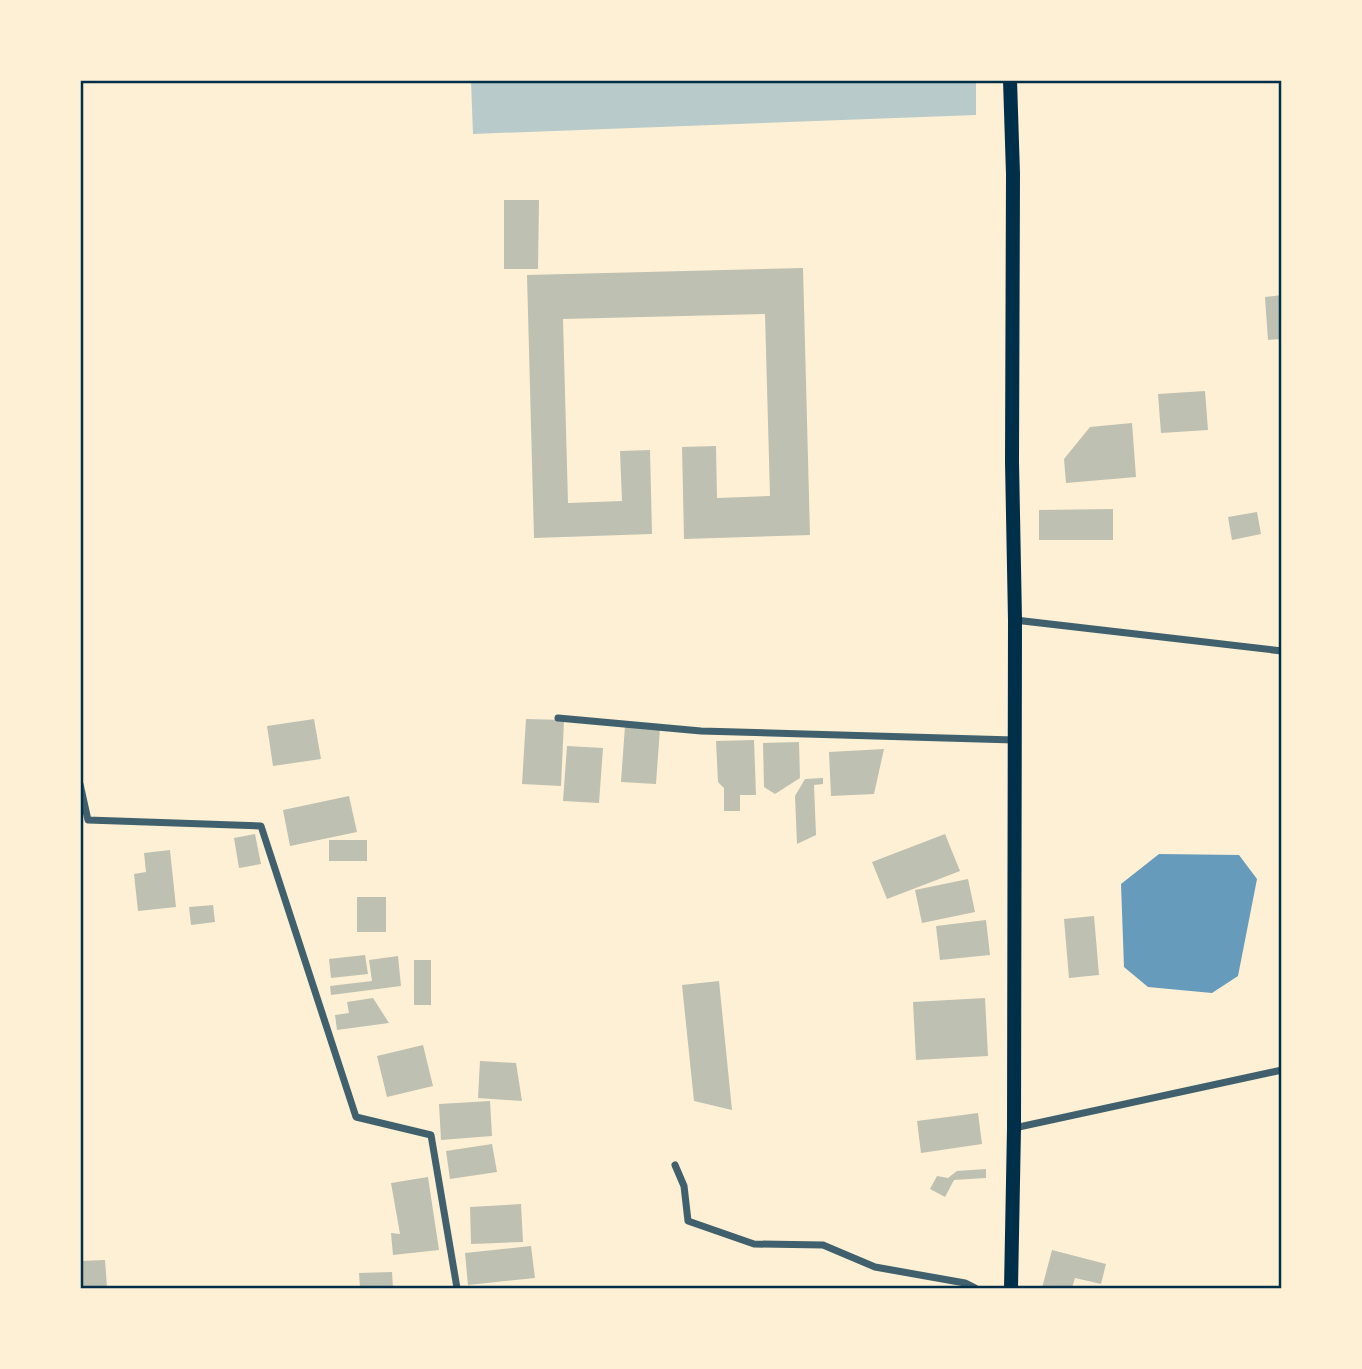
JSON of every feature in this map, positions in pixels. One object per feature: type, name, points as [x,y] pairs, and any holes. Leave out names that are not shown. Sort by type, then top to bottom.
[{"type":"main road","points":[[1010,80],[1013,174],[1012,462],[1015,620],[1011,1289]]},
{"type":"street","points":[[1015,620],[1282,651]]},
{"type":"street","points":[[558,718],[701,731],[1015,740]]},
{"type":"street","points":[[80,784],[88,820],[261,827],[356,1117],[431,1135],[457,1289]]},
{"type":"street","points":[[1014,1128],[1282,1070]]},
{"type":"street","points":[[675,1165],[684,1186],[688,1221],[754,1244],[823,1245],[875,1267],[965,1283],[975,1289]]},
{"type":"shaded area","points":[[471,81],[976,81],[976,115],[473,134]]},
{"type":"water","points":[[1159,854],[1239,855],[1257,879],[1238,976],[1212,993],[1148,987],[1124,967],[1121,884]]},
{"type":"building","points":[[504,200],[539,200],[538,269],[504,269]]},
{"type":"building","points":[[803,268],[810,535],[684,539],[682,447],[716,446],[717,498],[770,496],[765,314],[563,319],[568,503],[622,501],[620,451],[650,450],[652,534],[534,538],[527,275]]},
{"type":"building","points":[[1282,295],[1282,339],[1268,340],[1265,297]]},
{"type":"building","points":[[1205,391],[1208,430],[1161,433],[1158,394]]},
{"type":"building","points":[[1132,423],[1136,477],[1066,483],[1064,459],[1090,427]]},
{"type":"building","points":[[1113,509],[1113,540],[1039,540],[1039,510]]},
{"type":"building","points":[[1257,512],[1261,534],[1232,540],[1228,517]]},
{"type":"building","points":[[314,719],[321,759],[273,766],[267,726]]},
{"type":"building","points":[[526,719],[564,720],[561,786],[522,784]]},
{"type":"building","points":[[625,726],[660,728],[656,784],[621,782]]},
{"type":"building","points":[[754,740],[756,795],[740,795],[740,811],[724,811],[724,788],[718,782],[716,741]]},
{"type":"building","points":[[799,742],[800,778],[775,794],[764,787],[763,743]]},
{"type":"building","points":[[567,746],[603,748],[599,803],[563,801]]},
{"type":"building","points":[[884,749],[874,794],[831,796],[829,752]]},
{"type":"building","points":[[823,778],[823,784],[814,785],[816,835],[797,844],[795,796],[805,779]]},
{"type":"building","points":[[349,796],[357,832],[290,846],[283,810]]},
{"type":"building","points":[[255,834],[261,864],[239,868],[234,838]]},
{"type":"building","points":[[945,834],[960,871],[887,899],[872,862]]},
{"type":"building","points":[[329,840],[367,840],[367,861],[329,861]]},
{"type":"building","points":[[170,850],[176,907],[138,911],[134,874],[146,872],[144,853]]},
{"type":"building","points":[[968,879],[975,912],[922,923],[915,890]]},
{"type":"building","points":[[357,897],[386,897],[386,932],[357,932]]},
{"type":"building","points":[[213,905],[215,922],[191,925],[189,907]]},
{"type":"building","points":[[1094,916],[1099,975],[1069,978],[1064,919]]},
{"type":"building","points":[[986,920],[990,955],[940,960],[936,926]]},
{"type":"building","points":[[365,955],[368,974],[331,978],[329,959]]},
{"type":"building","points":[[398,956],[401,986],[331,995],[330,986],[372,981],[369,960]]},
{"type":"building","points":[[414,960],[431,960],[431,1005],[414,1005]]},
{"type":"building","points":[[719,981],[732,1110],[694,1101],[682,985]]},
{"type":"building","points":[[373,998],[389,1023],[337,1030],[335,1015],[349,1013],[347,1002]]},
{"type":"building","points":[[985,998],[988,1056],[916,1060],[913,1002]]},
{"type":"building","points":[[423,1045],[433,1086],[387,1097],[377,1056]]},
{"type":"building","points":[[480,1061],[516,1063],[522,1101],[478,1098]]},
{"type":"building","points":[[490,1101],[492,1136],[441,1140],[439,1104]]},
{"type":"building","points":[[978,1113],[982,1144],[921,1153],[917,1121]]},
{"type":"building","points":[[492,1144],[497,1172],[450,1179],[446,1151]]},
{"type":"building","points":[[986,1169],[986,1178],[954,1180],[945,1197],[930,1189],[937,1176],[948,1178],[957,1171]]},
{"type":"building","points":[[428,1177],[439,1250],[393,1255],[391,1233],[400,1234],[391,1183]]},
{"type":"building","points":[[521,1204],[523,1242],[471,1244],[470,1207]]},
{"type":"building","points":[[531,1246],[535,1278],[468,1285],[465,1253]]},
{"type":"building","points":[[1052,1250],[1106,1264],[1101,1284],[1075,1278],[1072,1288],[1042,1288]]},
{"type":"building","points":[[105,1260],[107,1287],[81,1288],[80,1261]]},
{"type":"building","points":[[392,1272],[393,1288],[360,1288],[359,1273]]}]
